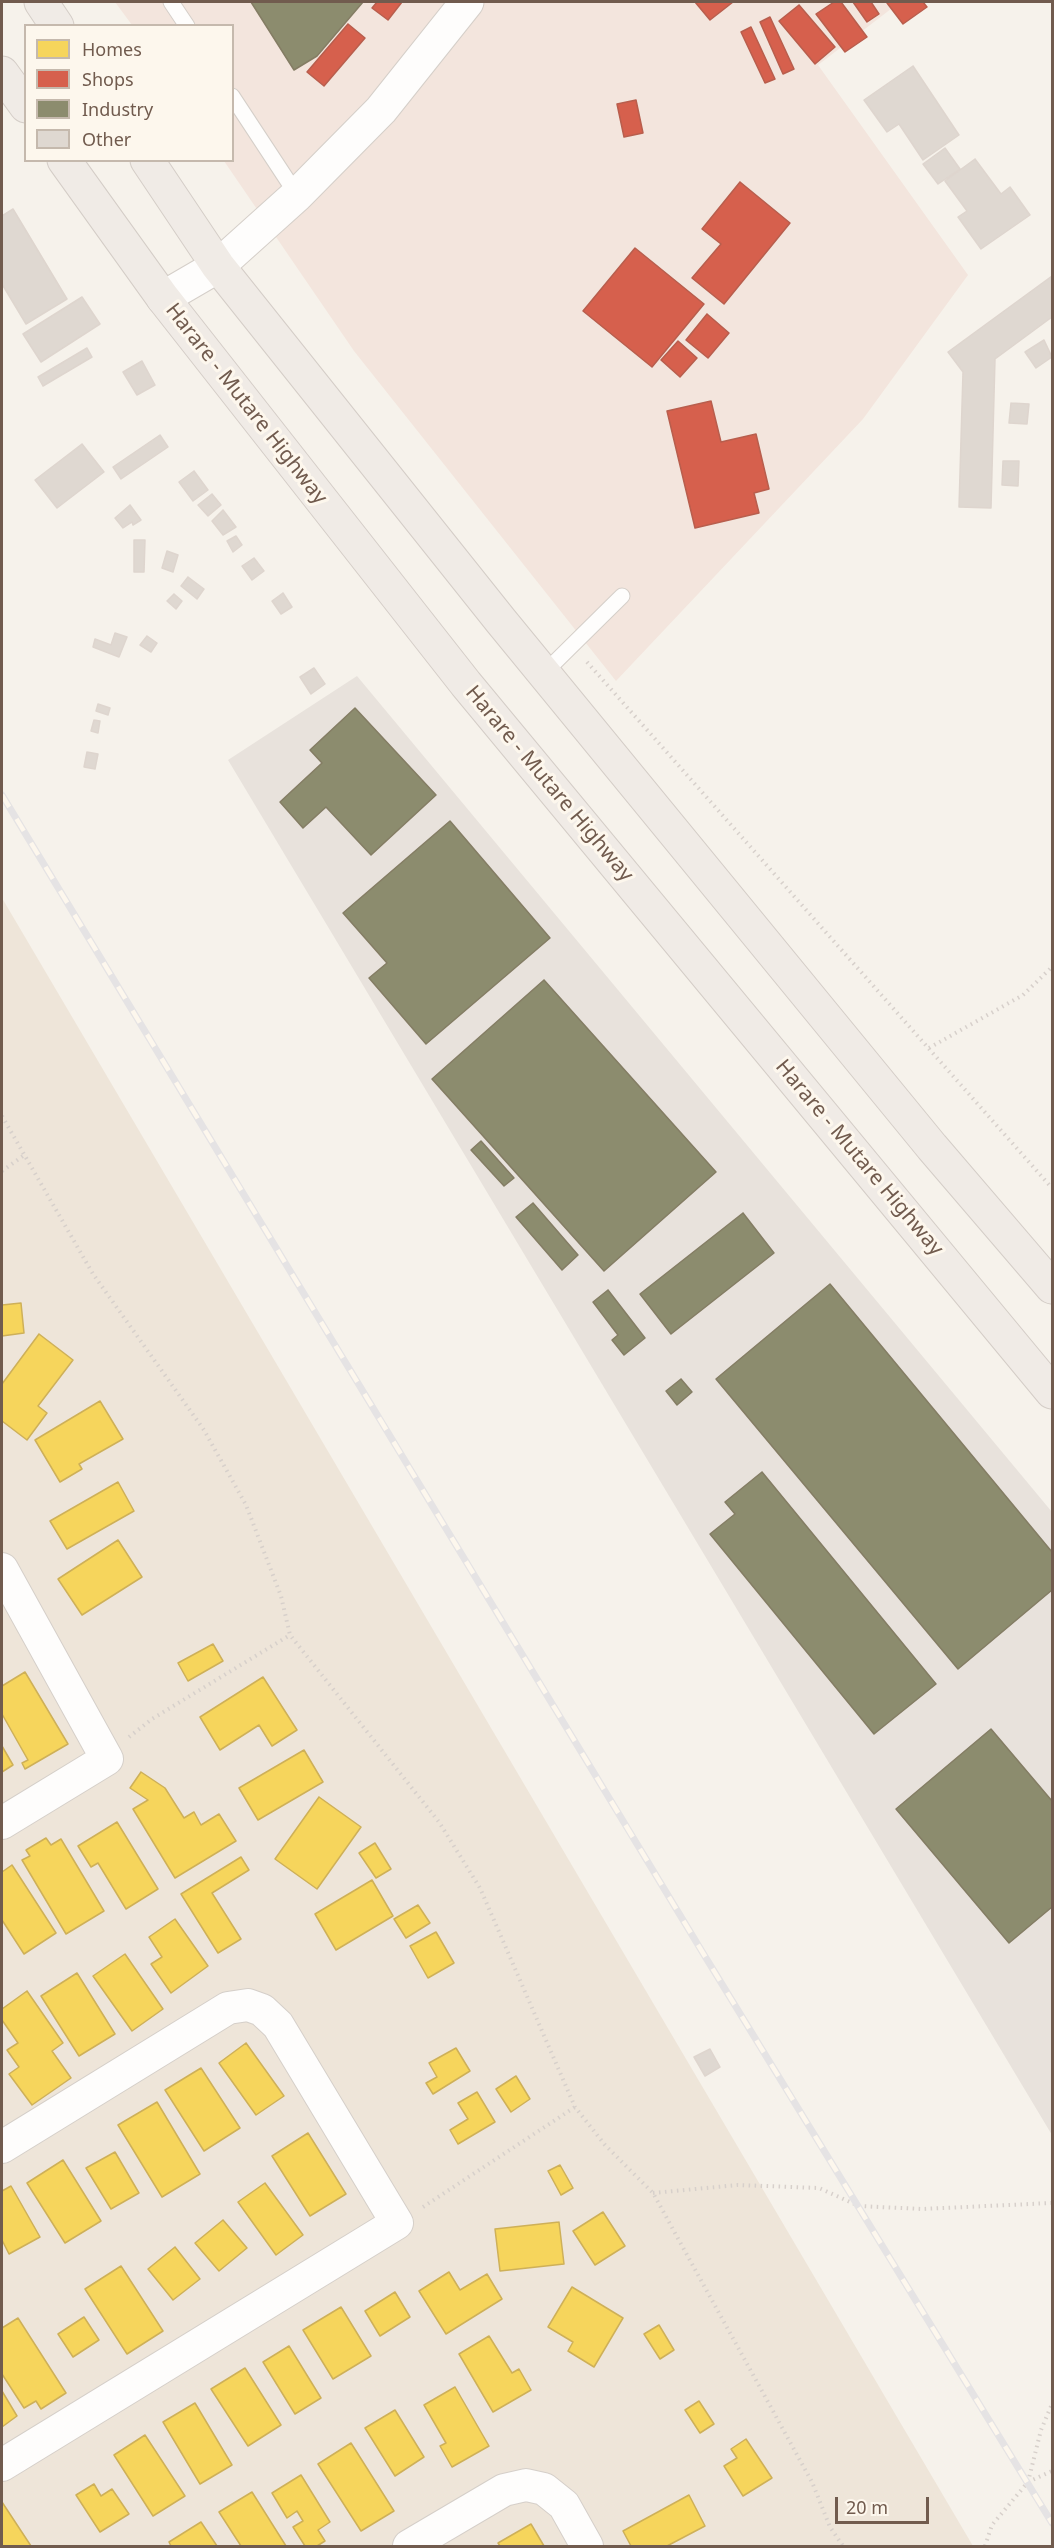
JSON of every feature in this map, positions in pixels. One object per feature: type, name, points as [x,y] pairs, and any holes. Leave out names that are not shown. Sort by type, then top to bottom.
[{"type":"highway","points":[[40,2],[56,24]]},
{"type":"highway","points":[[2,73],[24,103]]},
{"type":"highway","name":"Harare - Mutare Highway","points":[[65,162],[163,298],[466,684],[1053,1392]]},
{"type":"highway","points":[[148,162],[218,266],[544,673],[932,1147],[1053,1287]]},
{"type":"street","points":[[163,298],[218,266],[297,195],[381,110],[467,2]]},
{"type":"street","points":[[2,1569],[107,1759],[2,1823]]},
{"type":"street","points":[[2,2147],[228,2008],[248,2005],[262,2010],[278,2025],[397,2223],[2,2466]]},
{"type":"street","points":[[409,2547],[504,2490],[526,2486],[544,2489],[564,2505],[587,2547]]},
{"type":"lane","points":[[171,2],[186,24]]},
{"type":"lane","points":[[234,99],[297,195]]},
{"type":"lane","points":[[544,673],[622,596]]},
{"type":"path","points":[[573,645],[1053,1188]]},
{"type":"path","points":[[929,1048],[1023,995],[1053,967]]},
{"type":"path","points":[[2,1116],[93,1274],[204,1430],[246,1505],[281,1596],[290,1635],[439,1822],[480,1888],[575,2108],[605,2145],[652,2193],[812,2482],[830,2527],[843,2547]]},
{"type":"path","points":[[2,1171],[23,1156]]},
{"type":"path","points":[[107,1759],[152,1719],[290,1635]]},
{"type":"path","points":[[397,2223],[575,2108]]},
{"type":"path","points":[[652,2193],[738,2185],[819,2188],[859,2206],[922,2209],[1053,2203]]},
{"type":"path","points":[[1028,2482],[1041,2430],[1053,2403]]},
{"type":"path","points":[[985,2547],[992,2524],[1028,2482],[1053,2471]]},
{"type":"shaded area","points":[[115,2],[900,2],[818,65],[968,275],[863,419],[616,681],[354,351],[225,162],[234,162],[234,24],[131,24]]},
{"type":"shaded area","points":[[357,676],[1052,1512],[1052,2135],[228,760]]},
{"type":"shaded area","points":[[2,898],[973,2546],[2,2546]]},
{"type":"building: Homes","points":[[21,1303],[24,1333],[2,1336],[2,1305]]},
{"type":"building: Homes","points":[[39,1334],[73,1360],[38,1406],[47,1413],[27,1440],[2,1421],[2,1384]]},
{"type":"building: Homes","points":[[100,1401],[123,1439],[79,1464],[82,1469],[60,1482],[35,1440]]},
{"type":"building: Homes","points":[[118,1482],[134,1511],[67,1549],[50,1521]]},
{"type":"building: Homes","points":[[118,1540],[142,1577],[82,1615],[58,1579]]},
{"type":"building: Homes","points":[[213,1644],[223,1661],[188,1681],[178,1663]]},
{"type":"building: Homes","points":[[25,1672],[68,1744],[25,1769],[22,1763],[28,1760],[2,1714],[2,1686]]},
{"type":"building: Homes","points":[[263,1677],[297,1730],[272,1746],[259,1725],[220,1750],[200,1717]]},
{"type":"building: Homes","points":[[2,1746],[13,1765],[2,1772]]},
{"type":"building: Homes","points":[[304,1750],[323,1782],[258,1820],[239,1788]]},
{"type":"building: Homes","points":[[141,1772],[165,1788],[184,1818],[194,1812],[201,1825],[219,1814],[236,1841],[175,1878],[133,1809],[148,1800],[130,1788]]},
{"type":"building: Homes","points":[[319,1797],[361,1827],[317,1889],[275,1859]]},
{"type":"building: Homes","points":[[117,1822],[158,1889],[126,1909],[98,1863],[91,1867],[78,1846]]},
{"type":"building: Homes","points":[[46,1838],[51,1845],[61,1839],[104,1911],[66,1934],[22,1860],[30,1856],[26,1850]]},
{"type":"building: Homes","points":[[375,1843],[391,1869],[376,1878],[359,1853]]},
{"type":"building: Homes","points":[[241,1857],[249,1870],[212,1893],[241,1939],[218,1953],[181,1894]]},
{"type":"building: Homes","points":[[12,1865],[56,1933],[24,1954],[2,1920],[2,1872]]},
{"type":"building: Homes","points":[[372,1880],[393,1916],[336,1950],[315,1914]]},
{"type":"building: Homes","points":[[418,1905],[430,1923],[406,1938],[394,1919]]},
{"type":"building: Homes","points":[[175,1919],[208,1966],[171,1993],[151,1964],[162,1957],[149,1937]]},
{"type":"building: Homes","points":[[436,1932],[454,1963],[428,1978],[410,1946]]},
{"type":"building: Homes","points":[[125,1954],[163,2009],[132,2031],[93,1976]]},
{"type":"building: Homes","points":[[77,1973],[115,2034],[79,2056],[41,1996]]},
{"type":"building: Homes","points":[[27,1991],[63,2043],[52,2051],[71,2078],[32,2105],[9,2074],[19,2067],[7,2050],[18,2043],[2,2020],[2,2009]]},
{"type":"building: Homes","points":[[246,2043],[284,2096],[256,2115],[219,2063]]},
{"type":"building: Homes","points":[[456,2048],[470,2071],[433,2094],[426,2083],[437,2077],[429,2063]]},
{"type":"building: Homes","points":[[201,2068],[240,2128],[204,2151],[165,2090]]},
{"type":"building: Homes","points":[[516,2076],[530,2099],[511,2112],[496,2089]]},
{"type":"building: Homes","points":[[477,2092],[495,2122],[458,2144],[450,2130],[468,2119],[458,2103]]},
{"type":"building: Homes","points":[[157,2102],[200,2174],[162,2197],[118,2125]]},
{"type":"building: Homes","points":[[308,2133],[346,2194],[310,2216],[272,2156]]},
{"type":"building: Homes","points":[[115,2152],[139,2193],[111,2209],[86,2168]]},
{"type":"building: Homes","points":[[63,2160],[101,2221],[65,2243],[27,2183]]},
{"type":"building: Homes","points":[[560,2165],[573,2188],[561,2195],[548,2171]]},
{"type":"building: Homes","points":[[265,2183],[303,2235],[276,2255],[238,2202]]},
{"type":"building: Homes","points":[[11,2186],[40,2237],[9,2254],[2,2240],[2,2191]]},
{"type":"building: Homes","points":[[603,2212],[625,2246],[595,2265],[573,2231]]},
{"type":"building: Homes","points":[[223,2220],[247,2248],[219,2271],[195,2243]]},
{"type":"building: Homes","points":[[559,2222],[564,2264],[500,2271],[495,2229]]},
{"type":"building: Homes","points":[[175,2247],[200,2279],[173,2300],[148,2269]]},
{"type":"building: Homes","points":[[121,2266],[163,2331],[127,2354],[85,2289]]},
{"type":"building: Homes","points":[[449,2272],[460,2290],[487,2274],[502,2299],[446,2334],[419,2291]]},
{"type":"building: Homes","points":[[572,2287],[623,2318],[594,2367],[568,2351],[573,2342],[548,2327]]},
{"type":"building: Homes","points":[[395,2292],[410,2317],[380,2336],[365,2311]]},
{"type":"building: Homes","points":[[341,2307],[371,2356],[333,2379],[303,2330]]},
{"type":"building: Homes","points":[[84,2317],[99,2340],[73,2357],[58,2334]]},
{"type":"building: Homes","points":[[18,2318],[66,2393],[41,2409],[36,2401],[24,2408],[2,2374],[2,2328]]},
{"type":"building: Homes","points":[[659,2325],[674,2350],[660,2359],[644,2334]]},
{"type":"building: Homes","points":[[489,2336],[512,2373],[519,2369],[531,2390],[493,2412],[459,2354]]},
{"type":"building: Homes","points":[[289,2346],[321,2398],[295,2414],[263,2362]]},
{"type":"building: Homes","points":[[245,2368],[281,2425],[248,2446],[211,2389]]},
{"type":"building: Homes","points":[[455,2387],[489,2446],[452,2467],[440,2446],[446,2443],[424,2405]]},
{"type":"building: Homes","points":[[2,2391],[17,2416],[2,2427]]},
{"type":"building: Homes","points":[[699,2401],[714,2424],[700,2433],[685,2410]]},
{"type":"building: Homes","points":[[195,2403],[232,2465],[200,2484],[163,2422]]},
{"type":"building: Homes","points":[[395,2410],[424,2457],[395,2476],[365,2428]]},
{"type":"building: Homes","points":[[145,2435],[185,2496],[153,2516],[114,2455]]},
{"type":"building: Homes","points":[[746,2439],[772,2478],[743,2496],[724,2466],[737,2458],[731,2449]]},
{"type":"building: Homes","points":[[351,2443],[394,2511],[361,2531],[318,2464]]},
{"type":"building: Homes","points":[[301,2475],[330,2522],[318,2530],[325,2541],[317,2546],[305,2546],[293,2527],[303,2521],[297,2511],[287,2518],[272,2493]]},
{"type":"building: Homes","points":[[94,2484],[101,2496],[112,2489],[129,2514],[100,2532],[76,2495]]},
{"type":"building: Homes","points":[[252,2492],[286,2546],[241,2546],[219,2512]]},
{"type":"building: Homes","points":[[689,2495],[705,2526],[667,2546],[631,2546],[623,2531]]},
{"type":"building: Homes","points":[[2,2502],[31,2546],[2,2546]]},
{"type":"building: Homes","points":[[201,2522],[217,2546],[171,2546],[169,2542]]},
{"type":"building: Homes","points":[[531,2524],[544,2546],[500,2546],[498,2543]]},
{"type":"building: Shops","points":[[377,2],[402,2],[388,20],[372,8]]},
{"type":"building: Shops","points":[[695,2],[733,2],[710,20]]},
{"type":"building: Shops","points":[[834,2],[841,2],[867,37],[845,52],[816,14]]},
{"type":"building: Shops","points":[[853,2],[871,2],[879,14],[867,22]]},
{"type":"building: Shops","points":[[923,2],[927,7],[903,24],[887,3]]},
{"type":"building: Shops","points":[[799,5],[835,47],[815,64],[779,21]]},
{"type":"building: Shops","points":[[770,17],[794,69],[783,74],[760,22]]},
{"type":"building: Shops","points":[[348,24],[365,38],[324,86],[307,72]]},
{"type":"building: Shops","points":[[751,27],[775,79],[765,83],[741,32]]},
{"type":"building: Shops","points":[[636,100],[643,133],[624,137],[617,104]]},
{"type":"building: Shops","points":[[740,182],[790,223],[724,304],[692,278],[721,244],[702,229]]},
{"type":"building: Shops","points":[[635,248],[704,304],[652,367],[583,311]]},
{"type":"building: Shops","points":[[707,314],[729,333],[708,358],[686,340]]},
{"type":"building: Shops","points":[[678,341],[697,358],[680,377],[661,360]]},
{"type":"building: Shops","points":[[711,401],[721,442],[756,434],[769,489],[754,493],[759,513],[695,528],[667,411]]},
{"type":"building: Industry","points":[[251,2],[363,2],[317,56],[294,70]]},
{"type":"building: Industry","points":[[355,708],[436,795],[371,855],[326,807],[303,828],[280,802],[322,763],[310,750]]},
{"type":"building: Industry","points":[[450,821],[550,938],[426,1044],[369,978],[387,963],[343,913]]},
{"type":"building: Industry","points":[[544,980],[716,1172],[604,1271],[432,1079]]},
{"type":"building: Industry","points":[[481,1141],[514,1178],[504,1186],[471,1150]]},
{"type":"building: Industry","points":[[533,1203],[578,1255],[562,1270],[516,1217]]},
{"type":"building: Industry","points":[[743,1213],[774,1253],[671,1334],[640,1294]]},
{"type":"building: Industry","points":[[830,1284],[1052,1552],[1052,1590],[958,1669],[716,1379]]},
{"type":"building: Industry","points":[[608,1290],[645,1338],[624,1355],[612,1340],[618,1335],[593,1302]]},
{"type":"building: Industry","points":[[681,1379],[692,1392],[677,1405],[666,1391]]},
{"type":"building: Industry","points":[[762,1472],[936,1684],[874,1734],[710,1534],[735,1514],[725,1502]]},
{"type":"building: Industry","points":[[991,1729],[1052,1801],[1052,1907],[1009,1943],[896,1809]]},
{"type":"building: Other","points":[[913,66],[959,135],[923,160],[899,124],[887,132],[864,100]]},
{"type":"building: Other","points":[[945,148],[960,169],[938,184],[923,164]]},
{"type":"building: Other","points":[[975,159],[1001,194],[1010,187],[1030,215],[981,249],[958,217],[967,211],[945,181]]},
{"type":"building: Other","points":[[13,209],[67,299],[26,324],[2,284],[2,216]]},
{"type":"building: Other","points":[[1052,276],[1052,317],[995,359],[991,508],[959,507],[963,372],[948,352]]},
{"type":"building: Other","points":[[82,297],[100,324],[41,362],[23,334]]},
{"type":"building: Other","points":[[1044,340],[1052,357],[1036,368],[1025,352]]},
{"type":"building: Other","points":[[87,348],[92,357],[43,386],[38,377]]},
{"type":"building: Other","points":[[142,361],[155,385],[137,395],[123,372]]},
{"type":"building: Other","points":[[1011,403],[1029,404],[1027,424],[1009,423]]},
{"type":"building: Other","points":[[160,435],[168,447],[121,479],[113,467]]},
{"type":"building: Other","points":[[82,444],[104,472],[57,508],[35,480]]},
{"type":"building: Other","points":[[1003,461],[1019,461],[1018,486],[1002,485]]},
{"type":"building: Other","points":[[194,471],[208,490],[193,501],[179,482]]},
{"type":"building: Other","points":[[212,494],[221,505],[208,516],[198,505]]},
{"type":"building: Other","points":[[130,505],[141,520],[133,525],[132,522],[123,528],[115,518]]},
{"type":"building: Other","points":[[223,510],[236,527],[223,535],[212,521]]},
{"type":"building: Other","points":[[236,536],[242,545],[233,552],[227,541]]},
{"type":"building: Other","points":[[134,540],[145,540],[144,572],[134,572]]},
{"type":"building: Other","points":[[167,551],[178,555],[173,572],[162,568]]},
{"type":"building: Other","points":[[254,558],[264,571],[252,580],[242,566]]},
{"type":"building: Other","points":[[188,577],[204,589],[197,599],[181,586]]},
{"type":"building: Other","points":[[283,593],[292,607],[281,614],[272,601]]},
{"type":"building: Other","points":[[174,594],[182,601],[176,609],[167,601]]},
{"type":"building: Other","points":[[115,633],[127,637],[119,657],[93,647],[95,639],[111,645]]},
{"type":"building: Other","points":[[147,636],[157,643],[151,652],[140,645]]},
{"type":"building: Other","points":[[314,668],[325,684],[311,694],[300,677]]},
{"type":"building: Other","points":[[98,704],[110,708],[108,715],[96,711]]},
{"type":"building: Other","points":[[94,720],[100,721],[98,733],[91,731]]},
{"type":"building: Other","points":[[87,752],[98,754],[95,769],[84,767]]},
{"type":"building: Other","points":[[710,2049],[720,2067],[705,2076],[694,2057]]},
{"type":"railway","points":[[2,795],[706,1958],[1052,2523]]}]
